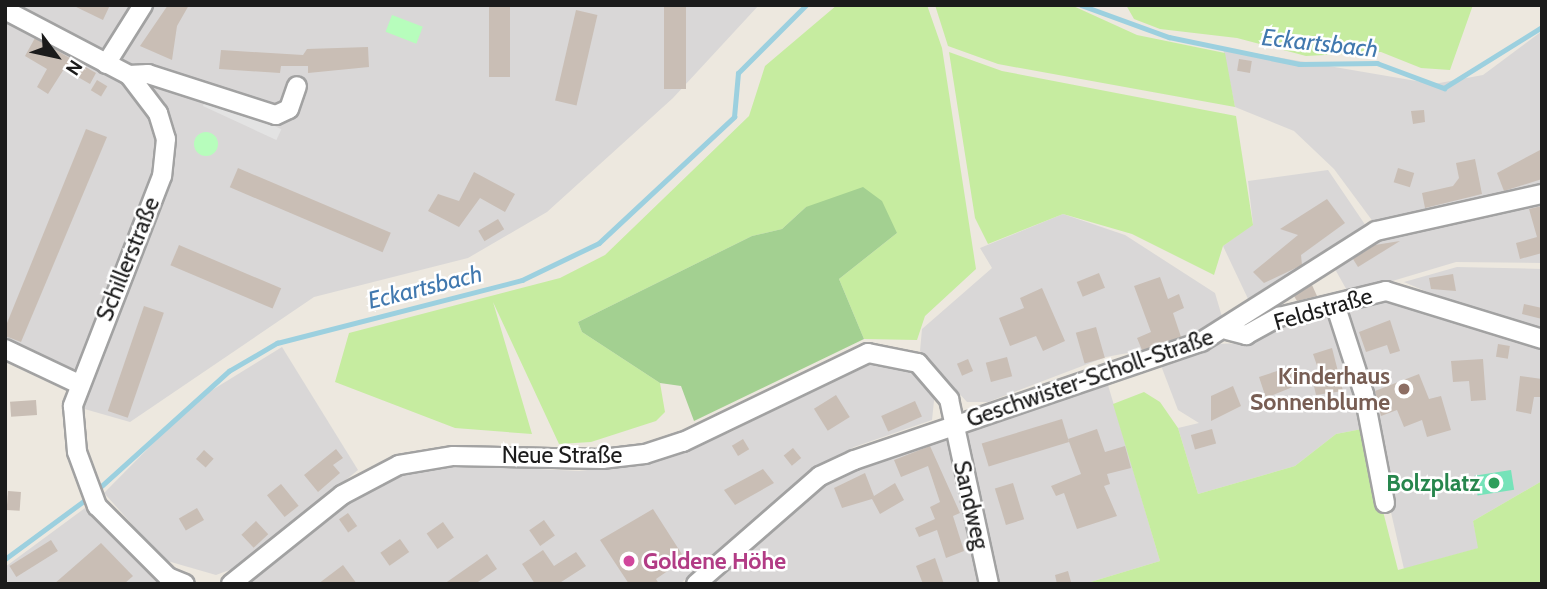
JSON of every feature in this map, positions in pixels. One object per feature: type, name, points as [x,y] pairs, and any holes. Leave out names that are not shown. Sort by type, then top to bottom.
[{"type":"street","points":[[106,64],[144,5]]},
{"type":"street","name":"Schillerstraße","points":[[5,10],[129,75],[158,113],[166,157],[76,383],[77,452],[84,479],[97,506],[167,577],[185,584]]},
{"type":"street","name":"Schillerstraße","points":[[129,75],[148,74],[276,115],[289,109],[297,86]]},
{"type":"street","name":"Geschwister-Scholl-Straße","points":[[696,584],[820,476],[953,425],[1227,330],[1353,240],[1542,194]]},
{"type":"street","name":"Feldstraße","points":[[1227,330],[1246,335],[1279,317],[1385,291],[1410,295],[1542,339]]},
{"type":"street","points":[[1335,304],[1364,394],[1385,503]]},
{"type":"street","points":[[5,349],[76,383]]},
{"type":"street","name":"Neue Straße","points":[[231,584],[342,495],[399,465],[453,456],[602,459],[645,454],[683,442],[868,353],[918,363],[949,399],[953,425]]},
{"type":"street","name":"Sandweg","points":[[953,425],[989,584]]},
{"type":"shaded area","points":[[5,5],[759,5],[673,98],[547,212],[468,258],[314,297],[130,422],[81,408],[86,388],[5,344]]},
{"type":"shaded area","points":[[1542,31],[1542,185],[1374,223],[1334,169],[1294,131],[1235,107],[1223,48],[1434,84],[1483,75]]},
{"type":"shaded area","points":[[208,95],[281,129],[276,140],[203,106]]},
{"type":"shaded area","points":[[1328,170],[1366,226],[1250,303],[1223,246],[1253,224],[1248,181]]},
{"type":"shaded area","points":[[1542,198],[1542,263],[1456,262],[1349,294],[1331,262],[1357,243]]},
{"type":"shaded area","points":[[1063,214],[1125,235],[1215,293],[1223,320],[1135,358],[1133,352],[1106,357],[988,402],[967,402],[920,351],[922,329],[992,268],[980,248]]},
{"type":"shaded area","points":[[1457,267],[1542,269],[1542,332],[1436,295],[1467,315],[1542,344],[1542,481],[1473,521],[1479,548],[1404,569],[1343,303],[1432,294],[1404,282]]},
{"type":"shaded area","points":[[1333,308],[1362,429],[1336,434],[1295,466],[1198,494],[1178,428],[1199,423],[1178,410],[1160,363],[1213,344],[1247,343],[1263,329]]},
{"type":"shaded area","points":[[282,347],[358,470],[240,566],[216,575],[164,560],[104,493],[196,400]]},
{"type":"shaded area","points":[[866,361],[906,363],[935,391],[932,420],[854,447],[809,473],[680,584],[242,584],[377,483],[441,464],[579,471],[656,462],[733,431]]},
{"type":"shaded area","points":[[1108,385],[1160,561],[1084,584],[702,584],[840,469]]},
{"type":"shaded area","points":[[85,508],[155,577],[167,584],[5,584],[5,567]]},
{"type":"green space","points":[[837,5],[927,5],[942,48],[976,269],[925,316],[917,340],[864,339],[839,279],[897,233],[806,207],[782,229],[752,236],[578,322],[582,332],[660,383],[665,412],[656,421],[591,442],[559,444],[493,302],[532,434],[455,428],[335,382],[349,333],[560,278],[605,255],[749,116],[765,66]]},
{"type":"green space","points":[[935,5],[1071,5],[1137,35],[1225,53],[1235,107],[998,64],[948,46]]},
{"type":"green space","points":[[1126,5],[1473,5],[1450,70],[1421,68],[1381,52],[1306,56],[1237,38],[1160,29],[1134,19]]},
{"type":"green space","points":[[392,15],[423,27],[416,44],[386,32]]},
{"type":"green space","points":[[949,52],[1002,71],[1236,116],[1253,225],[1223,246],[1214,275],[1132,234],[1063,214],[988,244],[975,218]]},
{"type":"green space","points":[[206,132],[215,135],[218,144],[215,153],[206,156],[197,153],[194,144],[197,135]]},
{"type":"green space","points":[[863,187],[882,201],[897,233],[839,279],[864,339],[694,421],[681,386],[660,383],[582,332],[578,322],[752,236],[782,229],[806,207]]},
{"type":"green space","points":[[1144,392],[1160,402],[1178,428],[1198,494],[1295,466],[1336,434],[1362,429],[1398,570],[1478,548],[1473,521],[1542,481],[1542,584],[1084,584],[1160,561],[1113,404]]},
{"type":"green space","name":"Bolzplatz","points":[[1511,470],[1514,490],[1478,496],[1474,476]]},
{"type":"building","points":[[72,5],[110,5],[103,20]]},
{"type":"building","points":[[168,5],[189,5],[177,26],[172,60],[140,46]]},
{"type":"building","points":[[489,5],[510,5],[510,77],[489,77]]},
{"type":"building","points":[[664,5],[686,5],[686,89],[664,89]]},
{"type":"building","points":[[576,10],[597,15],[577,106],[555,101]]},
{"type":"building","points":[[35,38],[96,73],[90,84],[64,69],[48,94],[37,87],[47,69],[25,56]]},
{"type":"building","points":[[368,47],[369,67],[308,73],[308,66],[281,66],[280,73],[219,69],[221,50],[303,55],[307,49]]},
{"type":"building","points":[[1239,59],[1252,61],[1250,73],[1237,71]]},
{"type":"building","points":[[97,80],[107,86],[101,96],[91,90]]},
{"type":"building","points":[[1424,110],[1425,122],[1413,124],[1411,111]]},
{"type":"building","points":[[86,129],[107,137],[21,342],[5,336],[5,328]]},
{"type":"building","points":[[1542,149],[1542,179],[1504,191],[1497,173]]},
{"type":"building","points":[[1475,159],[1482,194],[1425,208],[1422,193],[1453,186],[1459,178],[1456,163]]},
{"type":"building","points":[[238,168],[391,233],[383,252],[230,187]]},
{"type":"building","points":[[1398,168],[1414,173],[1410,187],[1394,182]]},
{"type":"building","points":[[474,172],[515,194],[505,212],[480,198],[459,227],[428,211],[438,194],[459,201]]},
{"type":"building","points":[[1327,199],[1345,223],[1301,255],[1302,265],[1264,283],[1253,272],[1298,235],[1280,229]]},
{"type":"building","points":[[1542,206],[1542,253],[1520,259],[1516,243],[1537,237],[1529,209]]},
{"type":"building","points":[[498,219],[504,229],[484,241],[478,231]]},
{"type":"building","points":[[1400,241],[1358,267],[1353,259],[1375,245]]},
{"type":"building","points":[[179,245],[281,288],[273,309],[170,265]]},
{"type":"building","points":[[1099,273],[1105,288],[1083,297],[1077,282]]},
{"type":"building","points":[[1453,274],[1456,291],[1431,289],[1429,278]]},
{"type":"building","points":[[1160,277],[1168,299],[1179,294],[1184,308],[1173,313],[1181,337],[1142,350],[1137,338],[1151,332],[1134,286]]},
{"type":"building","points":[[1312,285],[1317,296],[1297,301],[1294,296]]},
{"type":"building","points":[[1042,288],[1065,341],[1043,351],[1036,336],[1010,346],[999,318],[1024,308],[1020,298]]},
{"type":"building","points":[[1524,304],[1542,308],[1542,319],[1522,314]]},
{"type":"building","points":[[144,306],[164,313],[128,418],[108,411]]},
{"type":"building","points":[[1390,320],[1400,351],[1390,354],[1387,345],[1366,352],[1359,332]]},
{"type":"building","points":[[1096,327],[1105,358],[1085,364],[1076,333]]},
{"type":"building","points":[[1498,344],[1510,346],[1508,359],[1496,357]]},
{"type":"building","points":[[1332,348],[1343,391],[1316,395],[1313,382],[1322,380],[1313,354]]},
{"type":"building","points":[[1007,357],[1012,376],[991,382],[986,363]]},
{"type":"building","points":[[968,359],[973,371],[962,376],[957,364]]},
{"type":"building","points":[[1483,359],[1486,400],[1471,401],[1469,381],[1453,382],[1451,361]]},
{"type":"building","points":[[1277,371],[1279,377],[1296,371],[1300,384],[1266,398],[1259,377]]},
{"type":"building","points":[[1419,374],[1429,399],[1441,396],[1451,430],[1427,437],[1422,420],[1404,427],[1397,410],[1381,416],[1375,391]]},
{"type":"building","points":[[1520,376],[1542,379],[1542,397],[1534,397],[1531,414],[1516,411]]},
{"type":"building","points":[[1233,386],[1241,406],[1211,421],[1211,396]]},
{"type":"building","points":[[836,395],[850,417],[828,431],[814,409]]},
{"type":"building","points":[[36,400],[37,415],[11,417],[10,402]]},
{"type":"building","points":[[915,401],[922,417],[888,432],[881,416]]},
{"type":"building","points":[[1062,419],[1069,442],[989,467],[982,444]]},
{"type":"building","points":[[1097,429],[1105,452],[1125,446],[1131,468],[1107,474],[1110,484],[1104,486],[1117,516],[1077,529],[1064,493],[1056,496],[1051,486],[1081,474],[1068,439]]},
{"type":"building","points":[[1212,429],[1216,443],[1195,449],[1191,435]]},
{"type":"building","points":[[743,439],[749,449],[738,456],[732,446]]},
{"type":"building","points":[[930,446],[960,513],[953,516],[964,551],[946,558],[937,530],[919,537],[915,528],[935,519],[930,507],[940,502],[928,466],[901,477],[894,460]]},
{"type":"building","points":[[793,448],[801,458],[792,466],[784,456]]},
{"type":"building","points":[[336,449],[343,458],[333,465],[340,473],[318,492],[304,475]]},
{"type":"building","points":[[204,450],[214,459],[206,468],[196,459]]},
{"type":"building","points":[[763,469],[774,483],[735,505],[724,490]]},
{"type":"building","points":[[865,473],[874,496],[895,483],[904,500],[880,514],[872,499],[842,508],[834,488]]},
{"type":"building","points":[[1013,483],[1024,519],[1006,525],[995,489]]},
{"type":"building","points":[[281,484],[299,506],[285,517],[267,495]]},
{"type":"building","points":[[8,491],[21,492],[20,511],[7,510]]},
{"type":"building","points":[[197,508],[204,520],[186,531],[179,518]]},
{"type":"building","points":[[653,509],[685,559],[656,579],[659,584],[629,584],[600,540]]},
{"type":"building","points":[[348,513],[357,526],[348,532],[339,519]]},
{"type":"building","points":[[544,520],[555,536],[540,546],[529,530]]},
{"type":"building","points":[[256,521],[268,534],[254,548],[241,535]]},
{"type":"building","points":[[443,522],[454,538],[438,549],[427,533]]},
{"type":"building","points":[[400,539],[409,552],[390,566],[380,553]]},
{"type":"building","points":[[51,540],[58,551],[16,577],[9,566]]},
{"type":"building","points":[[101,543],[133,576],[124,584],[54,584]]},
{"type":"building","points":[[543,550],[554,566],[576,552],[586,566],[558,584],[535,584],[522,564]]},
{"type":"building","points":[[487,554],[497,569],[475,584],[444,584]]},
{"type":"building","points":[[935,558],[944,584],[923,584],[916,566]]},
{"type":"building","points":[[343,565],[357,584],[318,584]]},
{"type":"building","points":[[1068,571],[1071,582],[1057,584],[1055,575]]},
{"type":"waterway","name":"Eckartsbach","points":[[96,491],[229,371],[277,343],[522,280],[599,243],[734,117],[738,73],[806,5]]},
{"type":"waterway","name":"Eckartsbach","points":[[1081,5],[1169,37],[1299,64],[1377,63],[1444,88],[1542,27]]},
{"type":"waterway","name":"Eckartsbach","points":[[5,559],[89,497]]},
{"type":"place","name":"Kinderhaus Sonnenblume","points":[[1404,389]]},
{"type":"place","name":"Bolzplatz","points":[[1494,483]]},
{"type":"place","name":"Goldene Höhe","points":[[629,561]]}]
